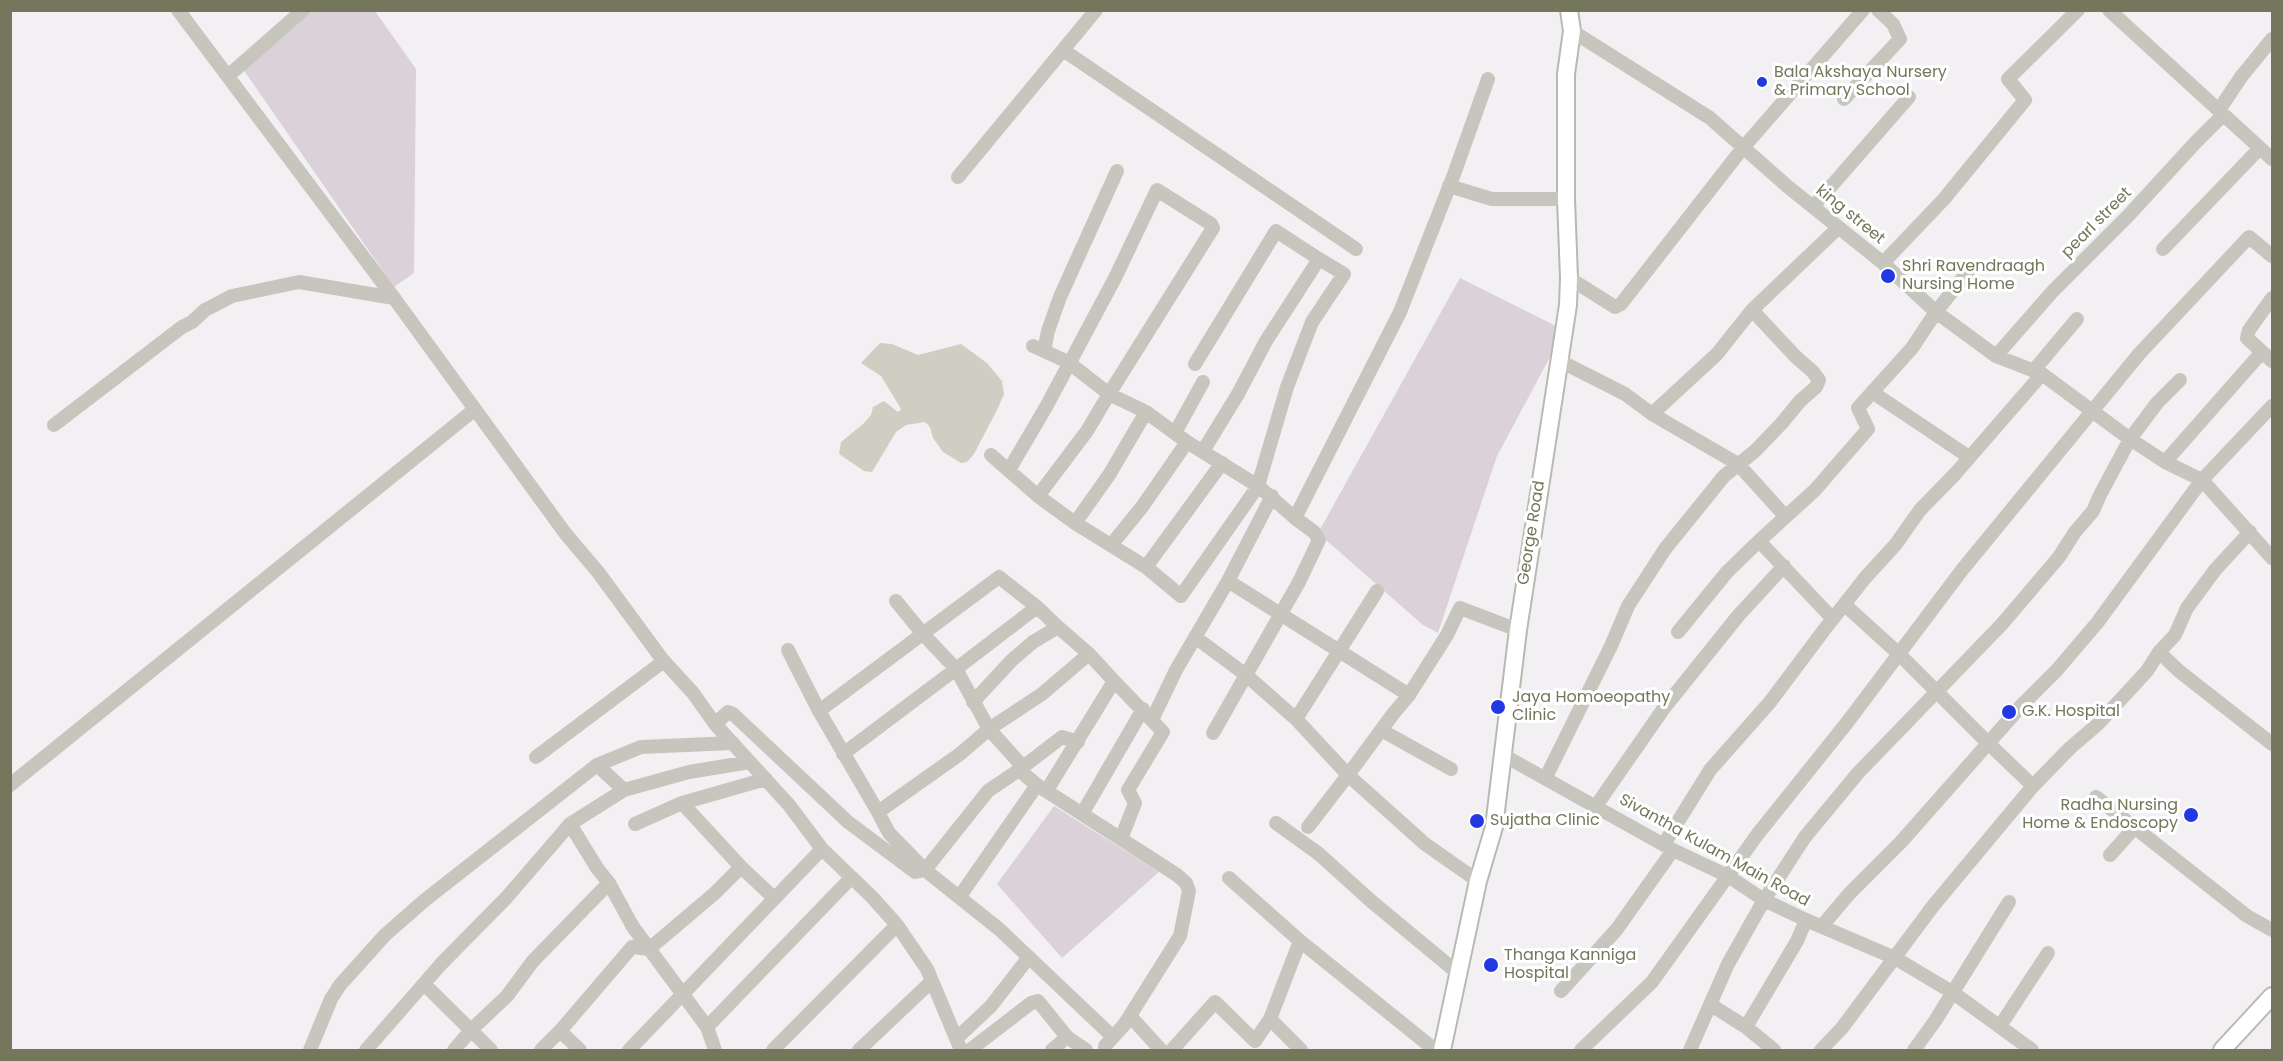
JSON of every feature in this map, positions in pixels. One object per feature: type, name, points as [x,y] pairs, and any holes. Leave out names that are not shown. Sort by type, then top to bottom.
[{"type":"main road","name":"George Road","points":[[1443,1050],[1478,881],[1494,827],[1518,630],[1560,361],[1569,278],[1566,199],[1566,74],[1572,31],[1570,11]]},
{"type":"main road","points":[[2222,1050],[2272,996]]},
{"type":"street","points":[[178,10],[394,298],[565,533],[664,661],[693,693],[715,724],[789,805],[822,849],[872,897],[897,925],[927,969],[959,1044],[1029,957]]},
{"type":"street","points":[[228,76],[303,10]]},
{"type":"street","points":[[958,177],[1096,10]]},
{"type":"street","points":[[1569,278],[1615,307],[1621,304],[1742,149],[1863,10]]},
{"type":"street","points":[[1844,99],[1900,39],[1893,24],[1878,10]]},
{"type":"street","points":[[1883,263],[1944,199],[2025,100],[2008,79],[2078,10]]},
{"type":"street","points":[[2109,10],[2272,159]]},
{"type":"street","name":"king street","points":[[1572,31],[1710,118],[1742,149],[1883,263],[1936,312],[1996,356],[2038,372],[2130,439],[2165,462],[2202,480],[2272,558]]},
{"type":"street","name":"pearl street","points":[[1996,356],[2052,292],[2127,217],[2195,143],[2221,113],[2241,77],[2272,39]]},
{"type":"street","points":[[1063,50],[1356,249]]},
{"type":"street","points":[[1295,518],[1400,312],[1488,78]]},
{"type":"street","points":[[1813,207],[1909,97]]},
{"type":"street","points":[[2163,249],[2260,148]]},
{"type":"street","points":[[1117,171],[1059,297],[1048,331],[1038,349],[1068,362],[1109,394],[1146,412],[1186,442],[1258,486],[1314,532],[1319,540],[1313,556],[1213,733]]},
{"type":"street","points":[[1449,186],[1492,199],[1566,199]]},
{"type":"street","points":[[1010,470],[1115,278],[1157,190],[1211,225],[1213,228],[1087,431],[1038,496]]},
{"type":"street","points":[[1652,414],[1718,354],[1752,310],[1839,228]]},
{"type":"street","points":[[991,455],[1038,496],[1075,523],[1146,567],[1181,596],[1258,486],[1287,387],[1312,322],[1344,274],[1276,231],[1195,364]]},
{"type":"street","points":[[1581,1050],[1652,982],[1728,876],[1962,570],[2139,354],[2249,237],[2272,256]]},
{"type":"street","points":[[1203,451],[1276,325],[1319,259]]},
{"type":"street","points":[[1678,632],[1727,572],[1815,490],[1868,429],[1858,408],[1912,348],[1936,312],[1970,270]]},
{"type":"street","points":[[54,425],[205,310],[232,296],[299,282],[394,298]]},
{"type":"street","points":[[2165,462],[2267,356],[2247,338],[2248,330],[2272,298]]},
{"type":"street","points":[[1546,777],[1598,674],[1628,606],[1665,549],[1724,476],[1755,451],[1782,424],[1800,401],[1816,387],[1819,380],[1813,372],[1752,310]]},
{"type":"street","points":[[1560,991],[1617,929],[1668,847],[1710,770],[1770,702],[1865,578],[1896,544],[1920,510],[1969,457],[2038,372],[2077,319]]},
{"type":"street","points":[[1560,361],[1625,394],[1652,414],[1738,464],[1785,516]]},
{"type":"street","points":[[1690,1050],[1728,964],[1790,858],[1829,806],[2002,624],[2059,557],[2075,532],[2093,511],[2130,439],[2157,403],[2180,380]]},
{"type":"street","points":[[1175,433],[1203,382]]},
{"type":"street","points":[[1872,392],[1969,457]]},
{"type":"street","points":[[1822,926],[1849,894],[1901,842],[2097,623],[2202,480],[2272,406]]},
{"type":"street","points":[[10,785],[474,410]]},
{"type":"street","points":[[1075,523],[1109,475],[1146,412]]},
{"type":"street","points":[[1111,545],[1142,507],[1186,442]]},
{"type":"street","points":[[1146,567],[1222,463]]},
{"type":"street","points":[[1152,720],[1272,496]]},
{"type":"street","points":[[1821,1050],[1842,1028],[1926,915],[2033,786],[2070,748],[2098,724],[2147,671],[2159,652],[2175,635],[2187,608],[2215,570],[2250,532]]},
{"type":"street","points":[[1759,541],[1833,619]]},
{"type":"street","points":[[1596,806],[1664,708],[1738,616],[1784,566]]},
{"type":"street","points":[[819,711],[999,577],[1037,607],[1089,654],[1164,732],[1128,790],[1136,803],[1120,839]]},
{"type":"street","points":[[1228,581],[1339,652],[1378,674],[1409,696]]},
{"type":"street","points":[[1296,719],[1377,591]]},
{"type":"street","points":[[896,601],[956,669],[989,729],[1021,769],[1042,787],[1186,883],[1189,891],[1180,936],[1130,1016],[1104,1050]]},
{"type":"street","points":[[1845,605],[1899,654],[2033,786]]},
{"type":"street","points":[[843,754],[1037,607]]},
{"type":"street","points":[[1308,826],[1409,696],[1447,636],[1460,608],[1518,630]]},
{"type":"street","points":[[973,702],[1012,660],[1033,642],[1058,627]]},
{"type":"street","points":[[1195,637],[1246,675],[1296,719],[1348,775],[1425,844],[1478,881]]},
{"type":"street","points":[[788,650],[819,711],[889,833],[925,870],[960,896],[1029,957],[1113,1037]]},
{"type":"street","points":[[2159,652],[2178,671],[2272,744]]},
{"type":"street","points":[[878,812],[960,754],[989,729],[1042,694],[1089,654]]},
{"type":"street","points":[[537,757],[664,661]]},
{"type":"street","points":[[960,896],[1078,742],[1114,681]]},
{"type":"street","points":[[1082,814],[1143,709]]},
{"type":"street","points":[[715,724],[728,712],[733,714],[848,822],[915,872],[925,870],[988,791],[1062,737],[1078,742]]},
{"type":"street","points":[[1381,730],[1451,769]]},
{"type":"street","points":[[310,1050],[336,992],[384,935],[597,765],[641,747],[732,743]]},
{"type":"street","name":"Sivantha Kulam Main Road","points":[[1503,755],[1668,847],[1728,876],[1764,900],[1895,958],[1952,992],[2032,1050]]},
{"type":"street","points":[[366,1050],[424,984],[507,897],[570,824],[624,790],[689,772],[750,762]]},
{"type":"street","points":[[597,765],[624,790]]},
{"type":"street","points":[[635,824],[682,803],[766,779]]},
{"type":"street","points":[[2096,797],[2247,916],[2272,930]]},
{"type":"street","points":[[682,803],[741,867],[774,898]]},
{"type":"street","points":[[1275,823],[1319,854],[1459,974]]},
{"type":"street","points":[[570,824],[609,883],[633,927],[668,971],[706,1027],[714,1050]]},
{"type":"street","points":[[2110,855],[2135,827]]},
{"type":"street","points":[[629,1050],[822,849]]},
{"type":"street","points":[[540,1050],[560,1031],[632,947],[649,949],[715,893],[741,867]]},
{"type":"street","points":[[706,1027],[851,878]]},
{"type":"street","points":[[1229,878],[1300,941],[1435,1050]]},
{"type":"street","points":[[453,1050],[507,996],[533,961],[609,883]]},
{"type":"street","points":[[1914,1050],[1935,1021],[2009,902]]},
{"type":"street","points":[[1746,1028],[1797,941],[1806,920]]},
{"type":"street","points":[[773,1050],[897,925]]},
{"type":"street","points":[[1172,1050],[1215,1002],[1250,1046],[1269,1019],[1300,941]]},
{"type":"street","points":[[2000,1026],[2048,953]]},
{"type":"street","points":[[860,1050],[932,981]]},
{"type":"street","points":[[424,984],[491,1050]]},
{"type":"street","points":[[970,1050],[1031,1003],[1038,1001],[1067,1037],[1086,1050]]},
{"type":"street","points":[[1711,1005],[1774,1050]]},
{"type":"street","points":[[991,1006],[1007,1022]]},
{"type":"street","points":[[1130,1016],[1161,1050]]},
{"type":"street","points":[[1269,1019],[1301,1050]]},
{"type":"street","points":[[560,1031],[580,1050]]},
{"type":"street","points":[[1052,1050],[1067,1037]]},
{"type":"shaded area","points":[[306,11],[375,11],[416,69],[414,273],[394,287],[236,59]]},
{"type":"shaded area","points":[[1460,278],[1558,327],[1549,359],[1497,456],[1438,633],[1423,625],[1318,533]]},
{"type":"shaded area","points":[[880,343],[892,344],[918,355],[961,344],[987,363],[1002,381],[1004,394],[974,454],[967,462],[961,463],[943,452],[925,422],[906,425],[896,432],[872,472],[864,471],[839,454],[841,442],[863,424],[871,415],[873,407],[884,401],[898,412],[901,409],[881,376],[861,363]]},
{"type":"shaded area","points":[[1054,806],[1159,872],[1062,958],[997,884]]},
{"type":"place","name":"Bala Akshaya Nursery & Primary School","points":[[1762,82]]},
{"type":"place","name":"Shri Ravendraagh Nursing Home","points":[[1888,276]]},
{"type":"place","name":"Jaya Homoeopathy Clinic","points":[[1498,707]]},
{"type":"place","name":"G.K. Hospital","points":[[2009,712]]},
{"type":"place","name":"Radha Nursing Home & Endoscopy","points":[[2191,815]]},
{"type":"place","name":"Sujatha Clinic","points":[[1477,821]]},
{"type":"place","name":"Thanga Kanniga Hospital","points":[[1491,965]]}]
